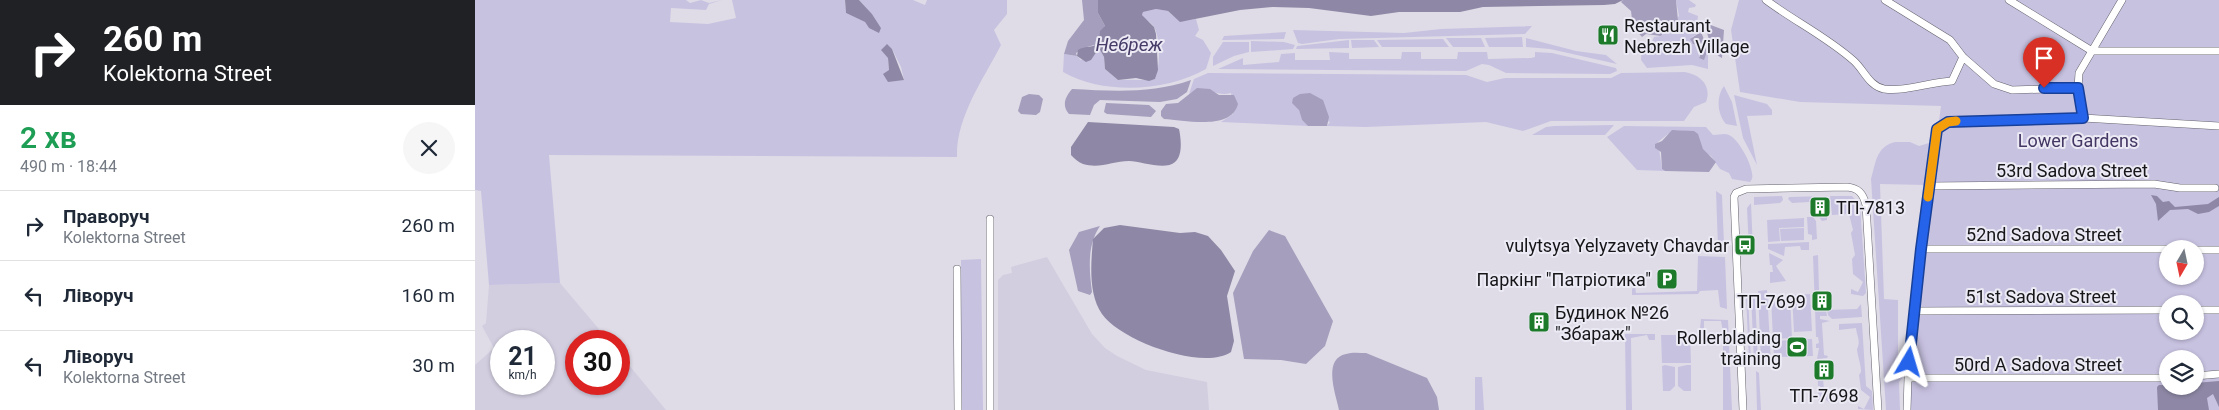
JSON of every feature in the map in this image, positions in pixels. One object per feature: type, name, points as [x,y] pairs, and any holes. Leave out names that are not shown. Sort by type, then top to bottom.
[{"type":"street","points":[[1766,0],[1843,51],[1860,66],[1872,84],[1884,89],[1919,87],[1952,81],[1963,57]]},
{"type":"street","points":[[1885,0],[1950,40],[1963,57],[1994,84],[2012,90],[2078,88]]},
{"type":"street","points":[[2009,0],[2092,51],[2219,51]]},
{"type":"street","points":[[2083,118],[2078,88],[2079,73],[2122,0]]},
{"type":"street","points":[[1907,410],[1907,378],[1921,249],[1937,129],[1948,122],[2083,118],[2219,126]]},
{"type":"street","name":"53rd Sadova Street","points":[[1930,186],[2153,184],[2180,188],[2215,188]]},
{"type":"street","points":[[1743,410],[1734,202],[1736,193],[1751,189],[1847,187],[1855,188],[1864,197],[1879,410]]},
{"type":"street","points":[[990,219],[990,410]]},
{"type":"street","name":"52nd Sadova Street","points":[[1921,249],[2159,250]]},
{"type":"street","points":[[2204,250],[2219,250]]},
{"type":"street","points":[[957,269],[958,410]]},
{"type":"street","name":"51st Sadova Street","points":[[1915,311],[2159,310]]},
{"type":"street","points":[[2204,310],[2219,310]]},
{"type":"street","points":[[2204,375],[2219,374]]},
{"type":"street","name":"50rd A Sadova Street","points":[[1907,378],[2159,378]]},
{"type":"shaded area","points":[[1082,0],[1098,0],[1098,13],[1105,26],[1098,44],[1076,53],[1077,56],[1064,54],[1068,41],[1084,20]]},
{"type":"shaded area","points":[[1623,0],[1676,0],[1678,21],[1667,27],[1661,36],[1646,34],[1642,37],[1633,27],[1631,11],[1621,2]]},
{"type":"shaded area","points":[[1708,24],[1724,30],[1722,58],[1711,45],[1706,28]]},
{"type":"shaded area","points":[[1701,32],[1708,49],[1704,60],[1699,58],[1702,51],[1699,45],[1693,44],[1690,39]]},
{"type":"shaded area","points":[[1191,80],[1187,92],[1177,99],[1160,102],[1100,100],[1094,105],[1090,115],[1069,114],[1065,107],[1066,98],[1072,89],[1147,90]]},
{"type":"shaded area","points":[[1197,88],[1210,89],[1219,95],[1234,95],[1238,104],[1234,112],[1226,118],[1206,122],[1164,119],[1161,116],[1161,111],[1166,104],[1178,103]]},
{"type":"shaded area","points":[[1310,93],[1323,100],[1329,117],[1327,126],[1308,126],[1302,120],[1299,110],[1292,103],[1293,98],[1300,94]]},
{"type":"shaded area","points":[[1029,94],[1039,95],[1043,99],[1040,112],[1036,115],[1021,114],[1018,111],[1022,97]]},
{"type":"shaded area","points":[[1106,103],[1149,105],[1156,111],[1151,117],[1107,114],[1104,112]]},
{"type":"shaded area","points":[[1672,130],[1694,131],[1698,134],[1703,149],[1716,162],[1709,172],[1665,171],[1662,169],[1661,152],[1655,148],[1655,144],[1662,141]]},
{"type":"shaded area","points":[[1100,226],[1091,249],[1092,292],[1090,295],[1078,291],[1069,250],[1079,232]]},
{"type":"shaded area","points":[[1269,230],[1285,236],[1333,321],[1325,346],[1306,364],[1281,360],[1244,359],[1233,293],[1253,251]]},
{"type":"shaded area","points":[[1047,257],[1092,334],[1105,348],[1146,370],[1207,382],[1209,410],[998,410],[998,280],[1003,275],[1012,273],[1011,267]]},
{"type":"shaded area","points":[[560,283],[600,330],[565,330],[565,395],[630,395],[630,366],[666,410],[475,410],[475,365],[490,352],[490,395],[555,395],[555,330],[490,330],[490,341],[482,326],[486,323],[489,285]]},
{"type":"shaded area","points":[[1366,353],[1427,378],[1437,397],[1439,410],[1339,410],[1332,378],[1334,363],[1339,357],[1346,354]]},
{"type":"green space","points":[[475,0],[686,0],[690,3],[701,0],[709,3],[722,0],[709,4],[706,10],[671,8],[670,22],[708,24],[736,18],[732,0],[845,0],[846,13],[865,22],[869,28],[881,28],[872,14],[859,0],[913,0],[925,5],[927,0],[1007,0],[1007,14],[994,30],[1001,45],[966,113],[958,142],[957,157],[549,155],[560,283],[489,285],[481,191],[475,190]],"holes":[[[892,49],[901,67],[904,80],[889,70],[888,58]]]},
{"type":"green space","points":[[1676,0],[1689,0],[1696,5],[1689,8],[1688,12],[1698,16],[1697,24],[1701,32],[1692,37],[1691,42],[1701,48],[1699,58],[1706,55],[1708,49],[1708,69],[1692,65],[1647,68],[1641,60],[1642,44],[1651,44],[1654,37],[1661,36],[1679,16]]},
{"type":"green space","name":"Lower Gardens","points":[[1739,0],[2219,0],[2219,410],[1910,410],[1909,379],[1941,106],[1800,102],[1740,92],[1731,30]]},
{"type":"green space","points":[[1156,9],[1168,11],[1180,20],[1196,19],[1199,30],[1195,36],[1203,40],[1211,53],[1206,69],[1190,77],[1172,82],[1134,88],[1097,84],[1063,72],[1064,54],[1077,56],[1081,60],[1099,48],[1104,57],[1105,69],[1118,80],[1155,79],[1159,60],[1158,39],[1154,27],[1142,15],[1143,12]]},
{"type":"green space","points":[[1532,26],[1525,34],[1339,39],[1302,44],[1298,43],[1293,30],[1404,33],[1441,29]]},
{"type":"green space","points":[[1286,32],[1284,39],[1222,40],[1224,36]]},
{"type":"green space","points":[[1522,37],[1523,47],[1489,47],[1485,38]]},
{"type":"green space","points":[[1446,38],[1481,38],[1485,47],[1453,47]]},
{"type":"green space","points":[[1526,38],[1576,51],[1606,55],[1617,64],[1550,49],[1526,47]]},
{"type":"green space","points":[[1443,39],[1449,47],[1382,47],[1377,40]]},
{"type":"green space","points":[[1349,40],[1349,48],[1296,49],[1297,46]]},
{"type":"green space","points":[[1351,40],[1374,40],[1379,47],[1352,48]]},
{"type":"green space","points":[[1251,41],[1284,42],[1295,45],[1293,49],[1251,52]]},
{"type":"green space","points":[[1223,42],[1249,42],[1249,52],[1234,56],[1213,66],[1213,57]]},
{"type":"green space","points":[[1329,52],[1349,53],[1349,59],[1401,59],[1402,52],[1421,52],[1421,59],[1457,59],[1458,52],[1487,52],[1488,59],[1531,58],[1535,57],[1535,52],[1552,53],[1616,68],[1617,71],[1610,74],[1506,73],[1489,65],[1482,64],[1466,71],[1218,69],[1243,58],[1243,65],[1279,62],[1281,54],[1295,53],[1295,60],[1330,60]]},
{"type":"green space","points":[[1208,73],[1466,75],[1487,82],[1505,78],[1611,78],[1621,73],[1691,73],[1704,82],[1707,96],[1706,102],[1694,107],[1684,121],[1551,121],[1523,131],[1486,122],[1366,127],[1327,126],[1330,122],[1299,110],[1302,120],[1308,126],[1221,122],[1233,114],[1231,93],[1225,94],[1201,89],[1189,94],[1194,79]]},
{"type":"green space","points":[[1724,86],[1732,102],[1737,126],[1726,124],[1719,110],[1721,90]]},
{"type":"green space","points":[[1734,95],[1767,104],[1772,110],[1772,115],[1747,116],[1757,165],[1743,138]]},
{"type":"green space","points":[[1614,125],[1605,135],[1532,135],[1546,127],[1554,126]]},
{"type":"green space","points":[[1624,126],[1706,127],[1713,135],[1729,135],[1737,142],[1745,155],[1751,168],[1752,179],[1750,182],[1732,179],[1729,173],[1720,169],[1711,156],[1705,153],[1694,132],[1677,130],[1658,142],[1662,169],[1665,171],[1637,170],[1607,137]]},
{"type":"green space","points":[[1895,142],[1910,142],[1919,146],[1929,143],[1925,185],[1880,184],[1884,299],[1898,300],[1898,356],[1903,377],[1899,382],[1900,410],[1886,410],[1871,179],[1880,151]]},
{"type":"green space","points":[[1716,191],[1722,195],[1724,244],[1718,247]]},
{"type":"green space","points":[[1782,196],[1783,200],[1780,203],[1754,205],[1754,197]]},
{"type":"green space","points":[[1827,196],[1827,212],[1826,201],[1792,203],[1788,199],[1789,197]]},
{"type":"green space","points":[[1830,196],[1852,196],[1860,205],[1866,293],[1863,296],[1851,294],[1851,289],[1858,292],[1863,282],[1853,274],[1852,259],[1855,255],[1851,233],[1853,230],[1849,214],[1832,215]]},
{"type":"green space","points":[[1751,203],[1753,250],[1749,250],[1747,208]]},
{"type":"green space","points":[[1827,212],[1827,220],[1822,221],[1816,213]]},
{"type":"green space","points":[[1807,217],[1813,217],[1816,221],[1817,239],[1812,240],[1812,235],[1808,234]]},
{"type":"green space","points":[[1804,218],[1804,227],[1779,228],[1780,241],[1768,242],[1767,220]]},
{"type":"green space","points":[[1804,228],[1804,240],[1781,241],[1780,229]]},
{"type":"green space","points":[[1809,242],[1809,250],[1801,250],[1800,246],[1785,247],[1784,256],[1768,249],[1768,244]]},
{"type":"green space","points":[[1769,253],[1783,260],[1776,266],[1786,281],[1770,283],[1770,272],[1773,272]]},
{"type":"green space","points":[[1818,255],[1819,290],[1815,294],[1815,309],[1813,256]]},
{"type":"green space","points":[[1698,256],[1725,257],[1727,309],[1720,307],[1718,290],[1700,291],[1698,294],[1632,295],[1632,289],[1635,285],[1636,293],[1697,291]]},
{"type":"green space","points":[[981,259],[983,410],[962,410],[961,260]]},
{"type":"green space","points":[[1767,290],[1771,363],[1761,363],[1758,291]]},
{"type":"green space","points":[[1755,293],[1758,363],[1754,363],[1751,294]]},
{"type":"green space","points":[[1748,294],[1751,362],[1749,360],[1746,296]]},
{"type":"green space","points":[[1810,294],[1812,331],[1794,332],[1792,295]]},
{"type":"green space","points":[[1790,296],[1792,338],[1773,339],[1771,297]]},
{"type":"green space","points":[[1861,304],[1862,317],[1832,319],[1828,315],[1827,310],[1857,309]]},
{"type":"green space","points":[[1815,309],[1826,310],[1827,316],[1820,316],[1820,319],[1830,321],[1822,323],[1824,355],[1828,356],[1827,358],[1817,359],[1819,348],[1816,348],[1816,344],[1819,343],[1818,337],[1816,337]]},
{"type":"green space","points":[[1701,319],[1728,320],[1732,410],[1723,410],[1723,332],[1721,321],[1704,321],[1704,336],[1699,339]]},
{"type":"green space","points":[[1862,323],[1866,386],[1872,391],[1873,410],[1858,409],[1858,406],[1864,409],[1870,397],[1861,390],[1859,375],[1861,369],[1857,349],[1859,341],[1856,328],[1839,330],[1839,324]]},
{"type":"green space","points":[[1625,334],[1655,334],[1655,340],[1649,340],[1647,335],[1631,338],[1632,410],[1626,410]]},
{"type":"green space","points":[[1661,335],[1690,335],[1691,363],[1662,363]]},
{"type":"green space","points":[[1812,339],[1813,356],[1774,357],[1773,341]]},
{"type":"green space","points":[[1817,360],[1820,378],[1823,378],[1824,390],[1827,391],[1830,403],[1825,399],[1819,403],[1818,392],[1821,392],[1820,386],[1818,386]]},
{"type":"green space","points":[[1691,365],[1691,391],[1684,391],[1678,386],[1678,367]]},
{"type":"green space","points":[[1662,366],[1675,367],[1675,386],[1670,391],[1663,391]]},
{"type":"green space","points":[[1756,371],[1759,373],[1761,410],[1757,410]]},
{"type":"green space","points":[[1475,377],[1482,377],[1484,410],[1475,410]]},
{"type":"water","points":[[845,0],[859,0],[872,14],[881,28],[879,33],[869,28],[865,22],[846,13]]},
{"type":"water","name":"Небреж","points":[[1098,0],[1623,0],[1615,4],[1604,5],[1483,7],[1460,12],[1399,12],[1371,16],[1309,8],[1273,7],[1240,10],[1180,22],[1168,11],[1156,9],[1143,12],[1142,15],[1154,27],[1156,34],[1158,70],[1155,79],[1149,81],[1136,78],[1118,80],[1105,69],[1104,57],[1099,48],[1091,60],[1086,62],[1077,56],[1078,50],[1095,46],[1099,42],[1100,31],[1105,26],[1098,13]]},
{"type":"water","points":[[887,44],[892,49],[904,80],[888,82],[883,74],[889,70],[888,58],[881,50]]},
{"type":"water","points":[[1088,122],[1174,127],[1179,129],[1181,147],[1178,159],[1171,165],[1165,166],[1134,161],[1095,166],[1083,164],[1071,155],[1071,147]]},
{"type":"water","points":[[2151,195],[2157,196],[2163,202],[2169,201],[2175,207],[2208,204],[2219,197],[2219,206],[2209,212],[2198,214],[2188,209],[2170,210],[2158,221],[2156,204]]},
{"type":"water","points":[[1120,225],[1180,233],[1195,232],[1208,236],[1221,250],[1235,271],[1227,296],[1234,341],[1231,352],[1218,357],[1202,358],[1163,350],[1126,334],[1102,314],[1092,288],[1093,239],[1104,228]]},
{"type":"water","points":[[2219,381],[2219,407],[2213,394],[2207,398],[2209,410],[2158,410],[2157,387],[2159,385],[2159,395],[2204,395],[2204,382]]},
{"type":"slow traffic","points":[[1928,197],[1937,129],[1948,122],[1956,121]]},
{"type":"place","name":"Restaurant Nebrezh Village","points":[[1608,35]]},
{"type":"place","name":"ТП-7813","points":[[1820,207]]},
{"type":"place","name":"vulytsya Yelyzavety Chavdar","points":[[1745,245]]},
{"type":"place","name":"Паркінг \"Патріотика\"","points":[[1667,279]]},
{"type":"place","name":"ТП-7699","points":[[1822,301]]},
{"type":"place","name":"Будинок №26 \"Збараж\"","points":[[1539,322]]},
{"type":"place","name":"Rollerblading training","points":[[1797,347]]},
{"type":"place","name":"ТП-7698","points":[[1824,370]]},
{"type":"route","points":[[1909,362],[1921,249],[1937,129],[1948,122],[2083,118],[2078,88],[2044,88]]}]
